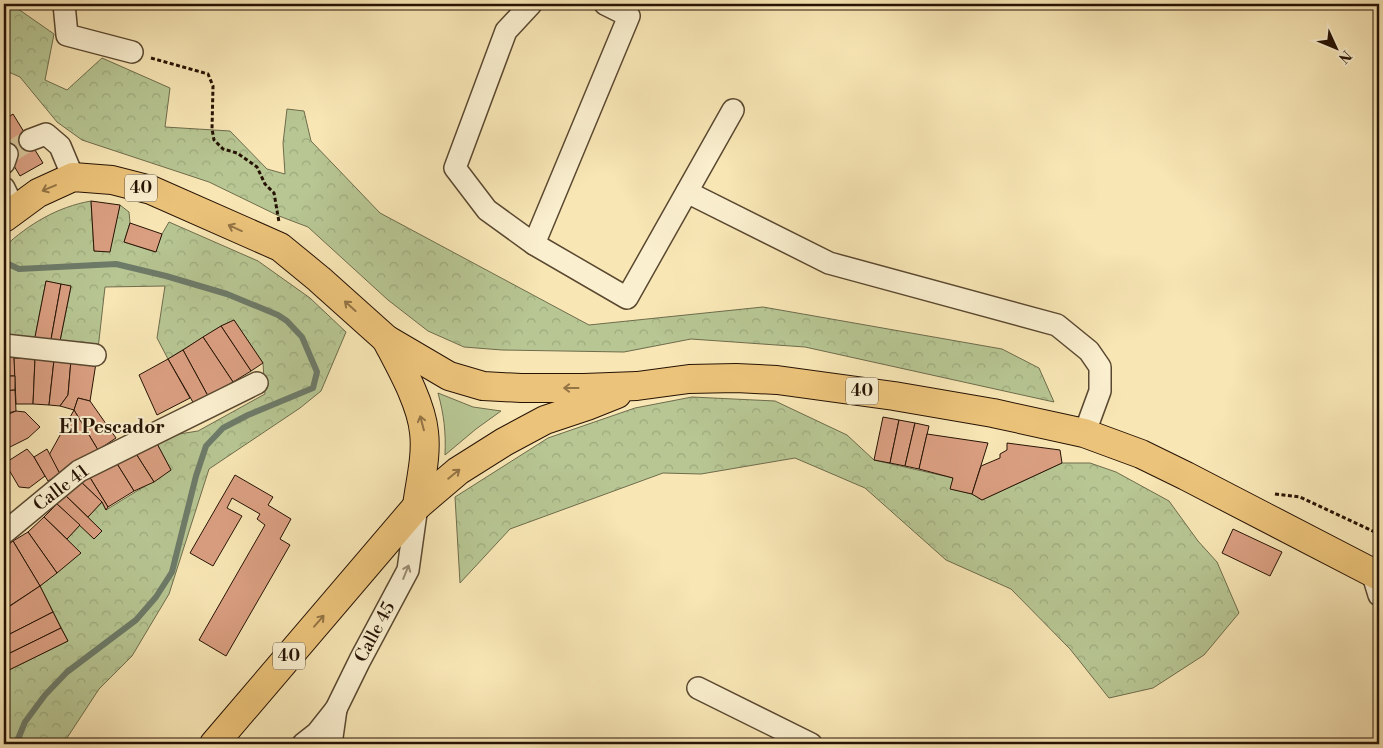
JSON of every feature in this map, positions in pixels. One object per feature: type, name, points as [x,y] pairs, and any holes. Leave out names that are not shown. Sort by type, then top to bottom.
[{"type":"main road","name":"40","points":[[7,205],[73,177],[112,180],[151,190],[280,248],[319,279],[386,339],[449,376],[483,386],[584,388],[637,386],[689,379],[736,378],[785,381],[903,397],[1002,415],[1084,433],[1141,454],[1377,581]]},
{"type":"main road","points":[[386,339],[407,378],[424,432],[424,457],[417,506]]},
{"type":"main road","name":"40","points":[[214,744],[417,506],[458,471],[504,442],[545,420],[637,386]]},
{"type":"street","points":[[64,4],[67,35],[132,52]]},
{"type":"street","points":[[531,4],[506,31],[455,168],[487,210],[534,244],[627,298],[733,110]]},
{"type":"street","points":[[534,244],[629,16],[605,4]]},
{"type":"street","points":[[30,140],[46,134],[60,146],[73,177]]},
{"type":"street","points":[[687,192],[829,263],[1057,325],[1089,351],[1100,368],[1100,391],[1088,421]]},
{"type":"street","points":[[4,345],[94,355]]},
{"type":"street","name":"Calle 41","points":[[4,533],[79,470],[257,383]]},
{"type":"street","name":"Calle 45","points":[[303,744],[317,733],[336,709],[408,570],[417,506]]},
{"type":"street","points":[[698,688],[811,744]]},
{"type":"street","points":[[332,744],[336,709]]},
{"type":"path","points":[[132,52],[208,74],[213,86],[212,129],[214,140],[223,149],[237,153],[257,168],[265,184],[274,193],[279,216]]},
{"type":"path","points":[[1274,494],[1300,497],[1379,534]]},
{"type":"green space","points":[[4,4],[11,4],[54,34],[45,80],[67,90],[102,58],[170,88],[165,127],[230,131],[267,169],[285,174],[283,143],[287,109],[304,111],[311,141],[380,213],[589,325],[763,307],[1002,349],[1039,368],[1054,402],[805,347],[691,339],[624,352],[502,350],[464,347],[428,331],[388,300],[308,227],[279,216],[209,182],[82,140],[57,122],[20,77],[4,70]]},
{"type":"green space","points":[[91,201],[94,251],[109,251],[120,205],[129,212],[130,223],[124,242],[155,252],[169,222],[258,261],[310,298],[346,332],[321,391],[300,408],[209,469],[169,594],[132,656],[99,689],[63,744],[4,744],[4,679],[7,671],[68,641],[40,586],[80,553],[67,539],[80,525],[94,539],[102,531],[88,517],[102,502],[106,510],[171,470],[154,438],[198,431],[265,394],[263,363],[234,320],[168,359],[157,338],[165,286],[105,287],[98,349],[59,346],[71,287],[46,281],[34,342],[4,340],[4,294],[6,285],[4,282],[4,247],[23,231],[55,212]]},
{"type":"green space","points":[[438,393],[473,407],[501,411],[445,455],[444,424]]},
{"type":"green space","points":[[692,397],[775,401],[847,435],[874,460],[953,478],[951,489],[972,494],[982,500],[1062,463],[1090,463],[1116,472],[1169,501],[1198,541],[1217,562],[1239,613],[1204,655],[1153,688],[1109,698],[1070,649],[1011,589],[946,560],[865,488],[795,458],[701,474],[663,473],[510,529],[460,583],[455,497],[548,438],[635,408]]},
{"type":"building","points":[[13,114],[43,163],[20,176],[4,149],[4,120]]},
{"type":"building","points":[[91,201],[120,205],[110,252],[94,251]]},
{"type":"building","points":[[130,223],[162,234],[156,252],[124,242]]},
{"type":"building","points":[[46,281],[61,284],[50,345],[34,342]]},
{"type":"building","points":[[61,284],[71,286],[59,346],[50,345]]},
{"type":"building","points":[[234,320],[263,363],[251,371],[221,326]]},
{"type":"building","points":[[221,326],[251,371],[233,382],[203,337]]},
{"type":"building","points":[[203,337],[233,382],[208,396],[183,350]]},
{"type":"building","points":[[183,350],[208,396],[194,404],[168,359]]},
{"type":"building","points":[[4,354],[14,355],[15,376],[4,376]]},
{"type":"building","points":[[14,358],[35,359],[33,404],[16,404]]},
{"type":"building","points":[[35,359],[54,360],[49,405],[33,404]]},
{"type":"building","points":[[168,359],[190,398],[157,415],[139,375]]},
{"type":"building","points":[[54,360],[71,360],[68,395],[60,406],[49,405]]},
{"type":"building","points":[[71,360],[96,363],[90,401],[78,398],[74,410],[60,406],[68,395]]},
{"type":"building","points":[[4,376],[15,376],[15,390],[4,391]]},
{"type":"building","points":[[15,390],[16,411],[4,414],[4,391]]},
{"type":"building","points":[[78,398],[90,401],[116,438],[98,450],[74,410]]},
{"type":"building","points":[[74,410],[98,450],[60,474],[49,455]]},
{"type":"building","points":[[16,411],[25,412],[40,427],[28,438],[4,450],[4,416]]},
{"type":"building","points":[[883,417],[899,420],[890,463],[874,460]]},
{"type":"building","points":[[899,420],[915,423],[905,466],[890,463]]},
{"type":"building","points":[[915,423],[929,426],[919,469],[905,466]]},
{"type":"building","points":[[927,434],[988,443],[972,494],[950,489],[953,478],[919,469]]},
{"type":"building","points":[[154,438],[171,470],[154,482],[133,449]]},
{"type":"building","points":[[1007,443],[1060,450],[1062,463],[982,500],[972,494],[981,466],[1000,458],[1000,454],[1007,450]]},
{"type":"building","points":[[27,449],[45,476],[29,488],[19,487],[5,463]]},
{"type":"building","points":[[47,449],[60,474],[48,481],[34,457]]},
{"type":"building","points":[[133,449],[154,482],[134,491],[114,459]]},
{"type":"building","points":[[114,459],[134,491],[108,507],[89,476]]},
{"type":"building","points":[[235,475],[273,497],[268,505],[291,519],[280,539],[290,545],[226,656],[199,640],[265,525],[257,519],[260,514],[232,498],[227,508],[242,516],[213,566],[190,553]]},
{"type":"building","points":[[89,476],[108,507],[106,510],[102,502],[79,480]]},
{"type":"building","points":[[79,480],[102,502],[88,517],[65,495]]},
{"type":"building","points":[[65,495],[102,531],[94,539],[57,504]]},
{"type":"building","points":[[57,504],[80,525],[67,539],[44,517]]},
{"type":"building","points":[[44,517],[81,553],[57,573],[28,532]]},
{"type":"building","points":[[1233,529],[1282,552],[1270,576],[1222,553]]},
{"type":"building","points":[[28,532],[57,573],[40,586],[13,541]]},
{"type":"building","points":[[13,541],[40,586],[8,607],[4,586],[4,548]]},
{"type":"building","points":[[40,586],[53,612],[4,637],[4,610]]},
{"type":"building","points":[[53,612],[61,628],[4,656],[4,637]]},
{"type":"building","points":[[61,628],[68,641],[7,671],[4,664],[4,656]]},
{"type":"waterway","points":[[4,262],[19,269],[116,264],[227,294],[278,315],[287,321],[302,337],[317,372],[313,388],[248,415],[223,428],[206,446],[196,476],[172,572],[156,597],[136,620],[67,672],[45,695],[25,722],[16,744]]},
{"type":"tunnel","points":[[7,154],[30,140]]},
{"type":"district","name":"El Pescador","points":[[112,427]]}]
